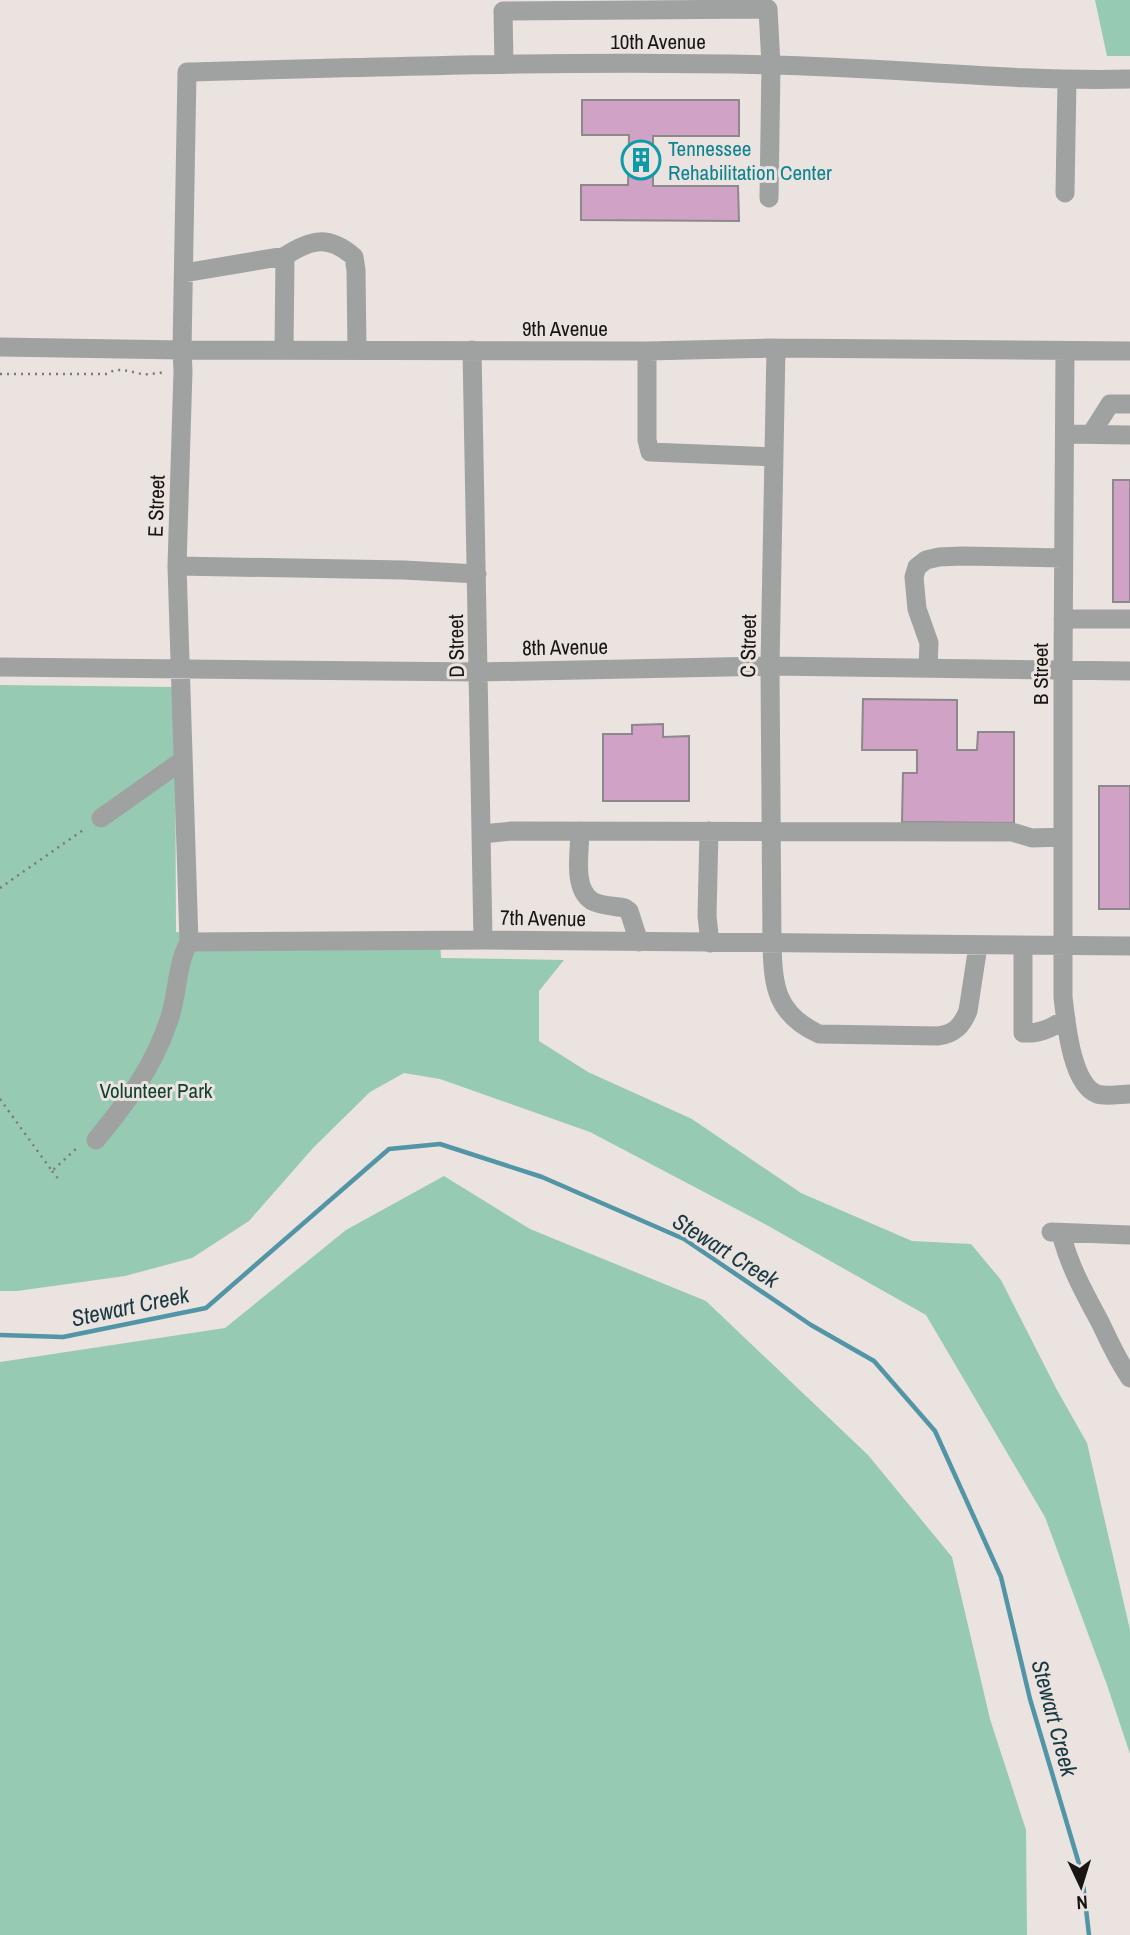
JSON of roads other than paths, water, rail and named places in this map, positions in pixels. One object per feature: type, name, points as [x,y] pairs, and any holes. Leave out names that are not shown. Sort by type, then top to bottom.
[{"type":"street","points":[[504,64],[503,11],[768,9],[771,65],[769,198]]},
{"type":"street","name":"10th Avenue","points":[[187,72],[504,64],[771,65],[1067,80],[1130,79]]},
{"type":"street","name":"E Street","points":[[187,72],[177,566],[189,942]]},
{"type":"street","points":[[1065,193],[1067,80]]},
{"type":"street","points":[[184,273],[285,256],[298,247],[315,242],[332,242],[354,257],[357,350]]},
{"type":"street","points":[[284,350],[285,256]]},
{"type":"street","name":"9th Avenue","points":[[0,347],[182,350],[647,351],[776,348],[1130,351]]},
{"type":"street","name":"C Street","points":[[776,348],[770,666],[772,943],[774,984],[779,999],[787,1012],[808,1029],[819,1034],[948,1034],[964,1021],[968,1011],[978,946]]},
{"type":"street","name":"D Street","points":[[472,350],[483,940]]},
{"type":"street","points":[[647,351],[646,440],[650,452],[774,457]]},
{"type":"street","name":"B Street","points":[[1065,351],[1063,997],[1079,1076],[1086,1086],[1098,1094],[1130,1094]]},
{"type":"street","points":[[1091,434],[1110,404],[1130,404]]},
{"type":"street","points":[[1065,434],[1130,435]]},
{"type":"street","points":[[928,668],[929,643],[917,609],[914,577],[917,567],[926,560],[939,556],[1063,558]]},
{"type":"street","points":[[177,566],[477,574]]},
{"type":"street","points":[[1063,619],[1130,620]]},
{"type":"street","name":"8th Avenue","points":[[0,667],[479,672],[770,666],[1130,671]]},
{"type":"street","points":[[100,818],[183,760]]},
{"type":"street","points":[[482,834],[512,831],[1012,832],[1031,838],[1063,837]]},
{"type":"street","points":[[580,831],[580,882],[586,896],[593,902],[629,911],[639,942]]},
{"type":"street","points":[[709,831],[706,916],[710,943]]},
{"type":"street","name":"7th Avenue","points":[[189,942],[483,940],[1064,946]]},
{"type":"street","points":[[88,1143],[143,1079],[169,1020],[182,955],[189,942]]},
{"type":"street","points":[[1023,946],[1023,1033],[1036,1034],[1066,1019]]},
{"type":"street","points":[[1064,946],[1130,946]]},
{"type":"street","points":[[1130,1235],[1056,1233],[1118,1361],[1130,1378]]},
{"type":"waterway","name":"Stewart Creek","points":[[0,1335],[63,1337],[206,1308],[389,1149],[440,1144],[542,1177],[684,1239],[811,1325],[874,1361],[935,1431],[1001,1577],[1030,1699],[1082,1874],[1089,1935]]},
{"type":"place","name":"Tennessee Rehabilitation Center","points":[[641,160]]},
{"type":"park label","name":"Volunteer Park","points":[[156,1090]]}]
